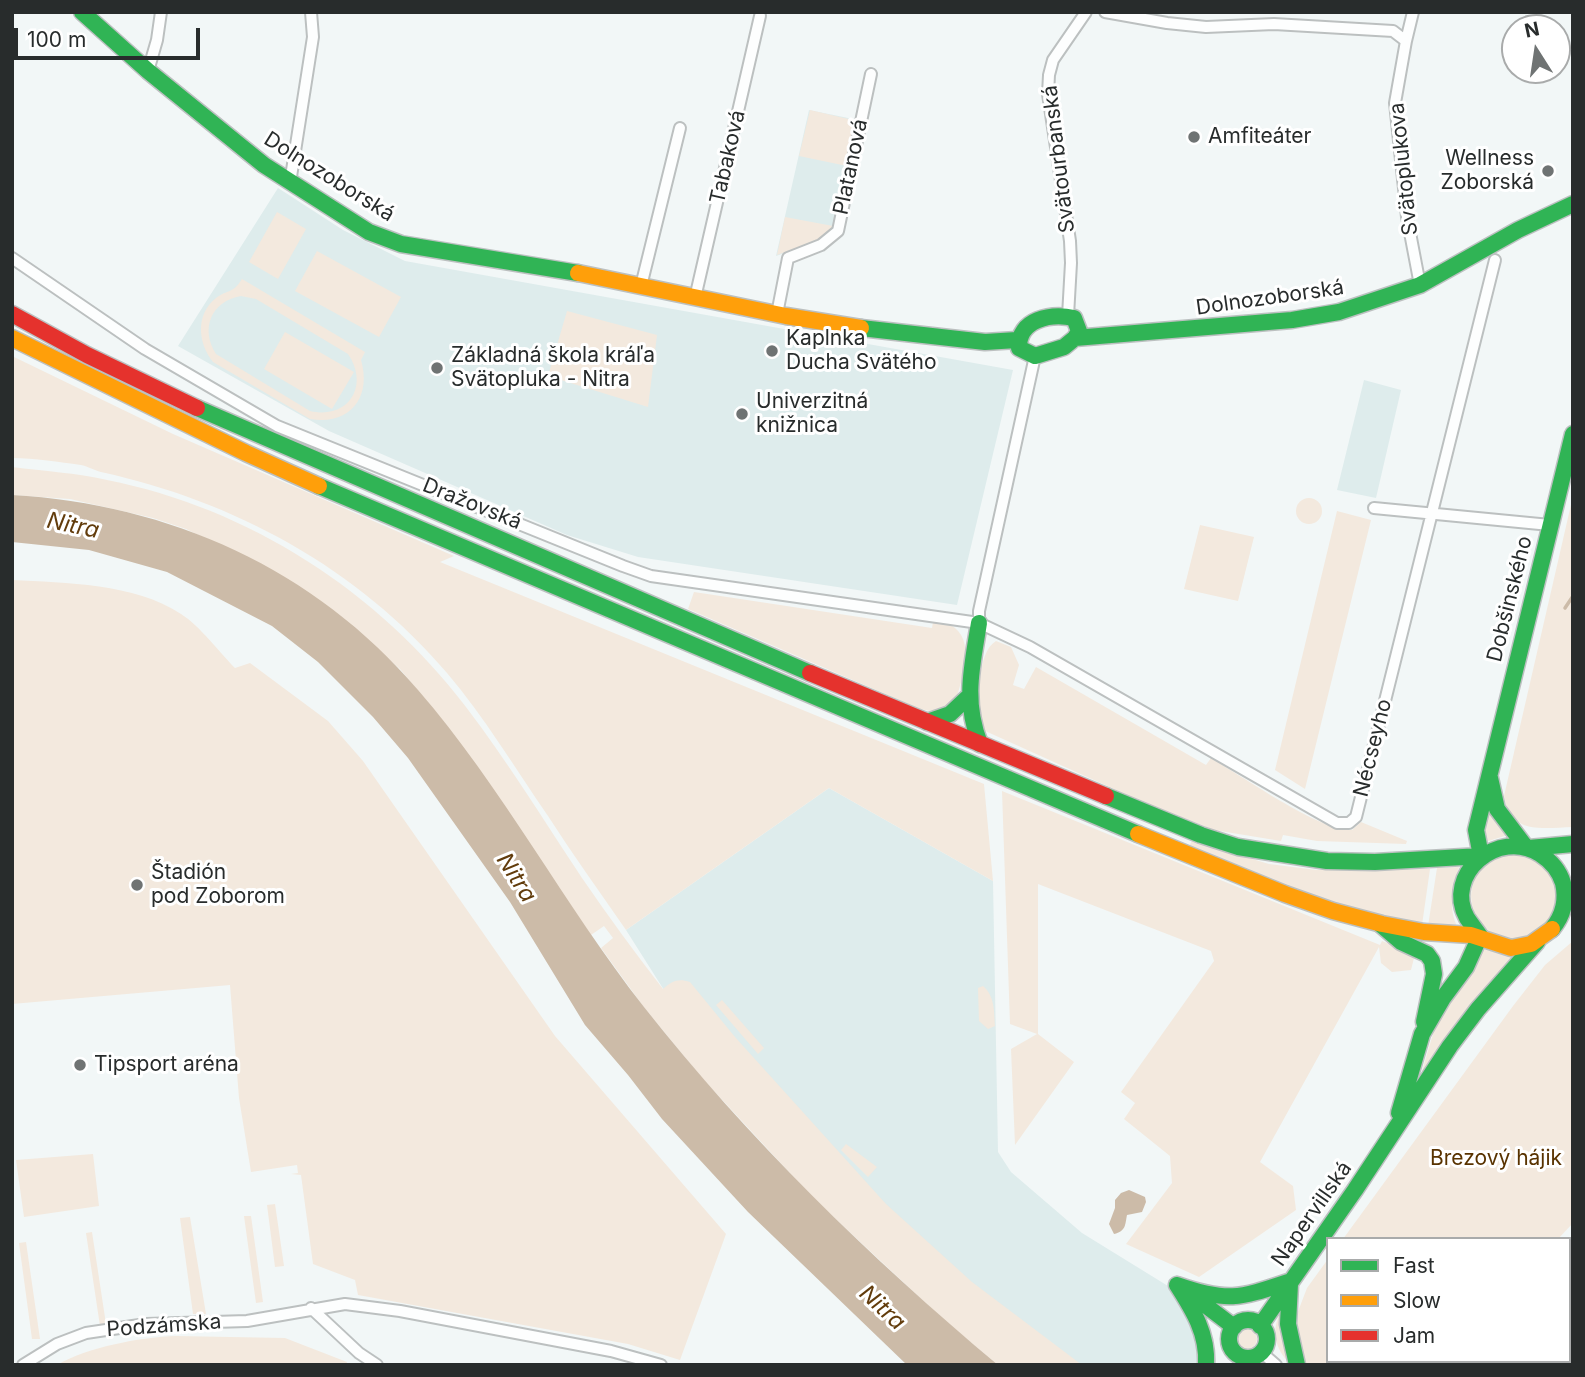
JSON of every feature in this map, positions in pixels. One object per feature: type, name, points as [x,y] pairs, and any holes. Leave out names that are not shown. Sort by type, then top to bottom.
[{"type":"main road","name":"Dolnozoborská","points":[[82,12],[148,71],[264,165],[369,232],[401,244],[568,271],[777,314],[883,332],[985,342],[1017,340]]},
{"type":"main road","name":"Dolnozoborská","points":[[1035,356],[1065,347],[1075,338],[1292,320],[1339,312],[1420,285],[1518,230],[1573,204]]},
{"type":"main road","points":[[12,314],[101,362],[226,421],[1170,824],[1238,846],[1326,861],[1481,856],[1502,846],[1573,844]]},
{"type":"main road","points":[[1035,356],[1019,348],[1017,340],[1028,325],[1057,316],[1068,316],[1074,318],[1078,325],[1079,331],[1075,338]]},
{"type":"main road","points":[[12,338],[246,453],[376,512],[1263,886],[1380,924],[1423,932],[1480,936]]},
{"type":"main road","name":"Dobšinského","points":[[1481,856],[1476,830],[1573,434]]},
{"type":"main road","points":[[979,623],[967,698],[972,726],[980,744]]},
{"type":"main road","points":[[927,722],[959,709],[967,698]]},
{"type":"main road","name":"Dobšinského","points":[[1489,775],[1497,809],[1527,847]]},
{"type":"main road","points":[[1527,847],[1551,862],[1562,880],[1563,905],[1553,929]]},
{"type":"main road","points":[[1481,856],[1466,875],[1461,894],[1466,917],[1480,936],[1507,948],[1525,946],[1537,942],[1573,916]]},
{"type":"main road","points":[[1380,924],[1401,942],[1427,954],[1432,961],[1434,974],[1422,1034]]},
{"type":"main road","name":"Napervillská","points":[[1396,1125],[1422,1034],[1443,998],[1466,967],[1480,936]]},
{"type":"main road","name":"Napervillská","points":[[1261,1326],[1355,1190],[1396,1125],[1478,1009],[1537,942]]},
{"type":"main road","points":[[1177,1284],[1213,1297],[1232,1297],[1245,1296],[1291,1281],[1287,1331],[1297,1365]]},
{"type":"main road","points":[[1177,1284],[1234,1327]]},
{"type":"main road","points":[[1177,1284],[1203,1328],[1208,1353],[1206,1365]]},
{"type":"main road","points":[[1247,1321],[1261,1326],[1266,1339],[1261,1352],[1249,1358],[1232,1360],[1229,1338],[1234,1327],[1247,1321]]},
{"type":"street","points":[[148,71],[157,40],[161,12]]},
{"type":"street","points":[[290,183],[313,37],[312,12]]},
{"type":"street","name":"Svätourbanská","points":[[1068,316],[1071,263],[1048,94],[1049,75],[1054,60],[1086,12]]},
{"type":"street","points":[[1105,12],[1167,18],[1206,27],[1274,18],[1393,32],[1406,41]]},
{"type":"street","name":"Svätoplukova","points":[[1413,12],[1395,103],[1407,218],[1420,285]]},
{"type":"street","name":"Tabaková","points":[[695,298],[760,16]]},
{"type":"street","name":"Platanová","points":[[777,314],[788,258],[821,245],[838,231],[871,74]]},
{"type":"street","points":[[641,286],[680,128]]},
{"type":"street","name":"Dražovská","points":[[12,258],[135,343],[278,426],[623,566],[651,576],[979,623]]},
{"type":"street","name":"Nécseyho","points":[[979,623],[1030,648],[1337,823],[1349,823],[1356,817],[1495,260]]},
{"type":"street","points":[[979,623],[979,611],[1035,356]]},
{"type":"street","points":[[1374,508],[1550,525]]},
{"type":"street","name":"Podzámska","points":[[23,1365],[57,1344],[86,1333],[146,1324],[247,1321],[345,1304],[400,1311],[611,1351],[661,1365]]},
{"type":"street","points":[[312,1308],[359,1353],[377,1365]]},
{"type":"street","points":[[1261,1352],[1276,1365]]},
{"type":"shaded area","points":[[809,110],[858,120],[834,226],[817,242],[776,256]]},
{"type":"shaded area","points":[[278,188],[343,230],[405,261],[1013,370],[957,605],[638,557],[567,535],[329,431],[178,346]]},
{"type":"shaded area","points":[[1364,380],[1401,390],[1376,498],[1337,490]]},
{"type":"shaded area","points":[[829,788],[993,881],[998,1152],[1011,1172],[1082,1233],[1168,1286],[1179,1297],[1199,1330],[1201,1365],[1040,1365],[664,990],[626,930]]},
{"type":"green space","points":[[810,110],[857,121],[847,166],[799,156]]},
{"type":"green space","points":[[277,212],[306,229],[278,279],[249,262]]},
{"type":"green space","points":[[785,217],[833,226],[817,241],[777,255]]},
{"type":"green space","points":[[317,251],[401,297],[379,337],[295,291]]},
{"type":"green space","points":[[242,279],[365,352],[361,360],[363,386],[355,406],[336,418],[310,419],[213,362],[202,338],[205,312],[216,298],[239,284]],"holes":[[[241,296],[256,299],[348,354],[357,378],[352,398],[345,405],[335,410],[310,411],[216,354],[209,335],[211,318],[216,310],[222,304]]]},
{"type":"green space","points":[[567,311],[657,335],[648,407],[548,376]]},
{"type":"green space","points":[[285,332],[354,372],[332,409],[264,369]]},
{"type":"green space","points":[[12,356],[173,434],[454,556],[440,562],[984,784],[993,881],[829,788],[626,930],[461,690],[412,635],[374,601],[291,544],[199,501],[83,466],[12,458]]},
{"type":"green space","points":[[12,467],[107,480],[160,493],[211,511],[260,534],[307,561],[352,592],[393,627],[431,665],[466,707],[592,892],[663,989],[675,981],[690,982],[735,1037],[886,1204],[972,1282],[1082,1365],[998,1365],[945,1321],[812,1197],[702,1078],[643,1006],[601,948],[613,938],[604,926],[591,935],[447,726],[400,669],[331,609],[292,582],[186,529],[153,518],[70,499],[12,495]]},
{"type":"green space","points":[[1573,496],[1573,827],[1539,828],[1520,823],[1513,817],[1507,809],[1504,796]]},
{"type":"green space","points":[[1309,498],[1318,502],[1322,511],[1318,520],[1309,524],[1300,520],[1296,511],[1300,502]]},
{"type":"green space","points":[[1337,511],[1371,520],[1305,789],[1275,770]]},
{"type":"green space","points":[[1200,525],[1254,537],[1238,601],[1184,589]]},
{"type":"green space","points":[[12,580],[99,586],[142,596],[162,604],[195,625],[235,668],[250,663],[328,721],[363,761],[555,1036],[726,1234],[680,1360],[628,1344],[358,1295],[355,1280],[313,1264],[301,1175],[291,1174],[298,1173],[297,1165],[251,1172],[239,1098],[230,985],[12,1004]]},
{"type":"green space","points":[[694,592],[932,628],[933,622],[950,625],[961,635],[966,654],[955,704],[942,713],[920,709],[688,609]]},
{"type":"green space","points":[[996,641],[1011,647],[1019,665],[1013,685],[1024,689],[1036,667],[1206,765],[1211,758],[1302,813],[1338,828],[1352,830],[1361,822],[1407,841],[1406,844],[1317,841],[1283,835],[1281,841],[1214,830],[1136,799],[983,730],[978,724],[980,679],[985,656]]},
{"type":"green space","points":[[1002,791],[1380,945],[1382,941],[1415,954],[1411,970],[1392,972],[1381,963],[1379,947],[1260,1162],[1293,1186],[1296,1210],[1199,1277],[1126,1244],[1172,1183],[1170,1156],[1124,1119],[1135,1103],[1121,1092],[1214,961],[1211,951],[1038,884],[1038,1034],[1074,1062],[1015,1145],[1011,1049],[1037,1034],[1010,1024]]},
{"type":"green space","points":[[1490,812],[1508,835],[1482,843],[1488,813]]},
{"type":"green space","points":[[1192,841],[1269,864],[1317,870],[1430,869],[1422,925],[1370,914],[1306,895],[1189,846]]},
{"type":"green space","points":[[1514,853],[1531,856],[1545,865],[1554,879],[1557,896],[1554,913],[1545,927],[1531,936],[1514,939],[1497,936],[1483,927],[1474,913],[1471,896],[1474,879],[1483,865],[1497,856]]},
{"type":"green space","points":[[1459,867],[1452,905],[1458,928],[1428,926],[1437,868]]},
{"type":"green space","name":"Brezový hájik","points":[[1573,941],[1573,1223],[1560,1237],[1344,1237],[1513,1006],[1545,965]]},
{"type":"green space","points":[[1478,949],[1514,954],[1471,1008],[1426,1072],[1422,1071],[1440,1010]]},
{"type":"green space","points":[[983,986],[992,999],[994,1010],[995,1026],[988,1029],[979,1021],[978,988]]},
{"type":"green space","points":[[722,1000],[764,1048],[758,1054],[716,1005]]},
{"type":"green space","points":[[846,1144],[877,1167],[868,1177],[841,1150]]},
{"type":"green space","points":[[93,1154],[99,1206],[24,1217],[16,1160]]},
{"type":"green space","points":[[275,1204],[284,1266],[275,1267],[267,1205]]},
{"type":"green space","points":[[244,1216],[251,1216],[263,1302],[256,1303]]},
{"type":"green space","points":[[190,1217],[206,1314],[193,1314],[180,1218]]},
{"type":"green space","points":[[92,1232],[106,1324],[100,1326],[86,1233]]},
{"type":"green space","points":[[26,1242],[40,1339],[32,1339],[19,1243]]},
{"type":"green space","points":[[1326,1262],[1326,1363],[1444,1363],[1307,1365],[1287,1347],[1291,1365],[1278,1345],[1276,1323],[1283,1308],[1286,1343],[1307,1288]]},
{"type":"green space","points":[[1243,1329],[1251,1329],[1257,1339],[1251,1349],[1243,1349],[1237,1343],[1237,1335]]},
{"type":"green space","points":[[176,1336],[285,1338],[347,1362],[346,1365],[57,1365],[83,1353],[115,1344]]},
{"type":"water","name":"Nitra","points":[[12,495],[71,501],[128,512],[183,529],[236,551],[286,578],[333,610],[377,647],[449,728],[506,806],[615,968],[684,1056],[812,1195],[903,1282],[998,1365],[907,1365],[748,1212],[662,1119],[585,1025],[510,902],[408,758],[373,717],[318,662],[272,626],[167,572],[89,550],[12,542]]},
{"type":"water","points":[[1129,1190],[1145,1197],[1146,1202],[1142,1212],[1127,1215],[1123,1229],[1114,1234],[1109,1224],[1115,1200],[1121,1193]]},
{"type":"waterway","points":[[1565,608],[1573,596]]},
{"type":"traffic: fast","points":[[82,12],[148,71],[264,165],[369,232],[401,244],[578,273]]},
{"type":"traffic: fast","points":[[1075,338],[1079,331],[1074,318],[1056,316],[1030,324],[1020,338],[1019,348],[1035,356],[1064,347],[1075,338],[1292,320],[1339,312],[1420,285],[1518,230],[1573,204]]},
{"type":"traffic: fast","points":[[861,328],[985,342],[1017,340]]},
{"type":"traffic: fast","points":[[197,408],[810,673]]},
{"type":"traffic: fast","points":[[1481,856],[1476,830],[1573,434]]},
{"type":"traffic: fast","points":[[319,486],[1138,834]]},
{"type":"traffic: fast","points":[[979,623],[970,698],[980,744]]},
{"type":"traffic: fast","points":[[927,722],[950,714],[967,698]]},
{"type":"traffic: fast","points":[[1490,778],[1497,809],[1525,846]]},
{"type":"traffic: fast","points":[[1106,796],[1201,835],[1238,847],[1327,861],[1375,862],[1481,856]]},
{"type":"traffic: fast","points":[[1529,848],[1573,844]]},
{"type":"traffic: fast","points":[[1480,936],[1467,918],[1462,902],[1462,886],[1468,872],[1479,860],[1492,851],[1508,847],[1524,847],[1540,854],[1559,874],[1563,883],[1564,902],[1552,929]]},
{"type":"traffic: fast","points":[[1380,924],[1401,942],[1427,954],[1432,961],[1434,974],[1424,1022]]},
{"type":"traffic: fast","points":[[1399,1113],[1422,1034],[1443,998],[1466,967],[1480,936]]},
{"type":"traffic: fast","points":[[1260,1326],[1355,1190],[1450,1046],[1478,1009],[1537,942]]},
{"type":"traffic: fast","points":[[1177,1285],[1210,1294],[1234,1296],[1291,1281]]},
{"type":"traffic: fast","points":[[1290,1284],[1288,1324],[1297,1365]]},
{"type":"traffic: fast","points":[[1177,1285],[1194,1313],[1202,1333],[1206,1365]]},
{"type":"traffic: fast","points":[[1188,1292],[1234,1327]]},
{"type":"traffic: fast","points":[[1248,1320],[1261,1326],[1267,1339],[1261,1352],[1248,1358],[1235,1352],[1229,1339],[1235,1326],[1248,1320]]},
{"type":"traffic: slow","points":[[578,273],[786,316],[861,328]]},
{"type":"traffic: slow","points":[[12,338],[319,486]]},
{"type":"traffic: slow","points":[[1138,834],[1285,894],[1382,924],[1424,932],[1471,935],[1511,948],[1531,944],[1552,929]]},
{"type":"traffic: jam","points":[[12,314],[87,355],[197,408]]},
{"type":"traffic: jam","points":[[810,673],[1106,796]]},
{"type":"place","name":"Amfiteáter","points":[[1194,137]]},
{"type":"place","name":"Wellness Zoborská","points":[[1548,171]]},
{"type":"place","name":"Kaplnka Ducha Svätého","points":[[772,351]]},
{"type":"place","name":"Základná škola kráľa Svätopluka - Nitra","points":[[437,368]]},
{"type":"place","name":"Univerzitná knižnica","points":[[742,414]]},
{"type":"place","name":"Štadión pod Zoborom","points":[[137,885]]},
{"type":"place","name":"Tipsport aréna","points":[[80,1065]]}]
